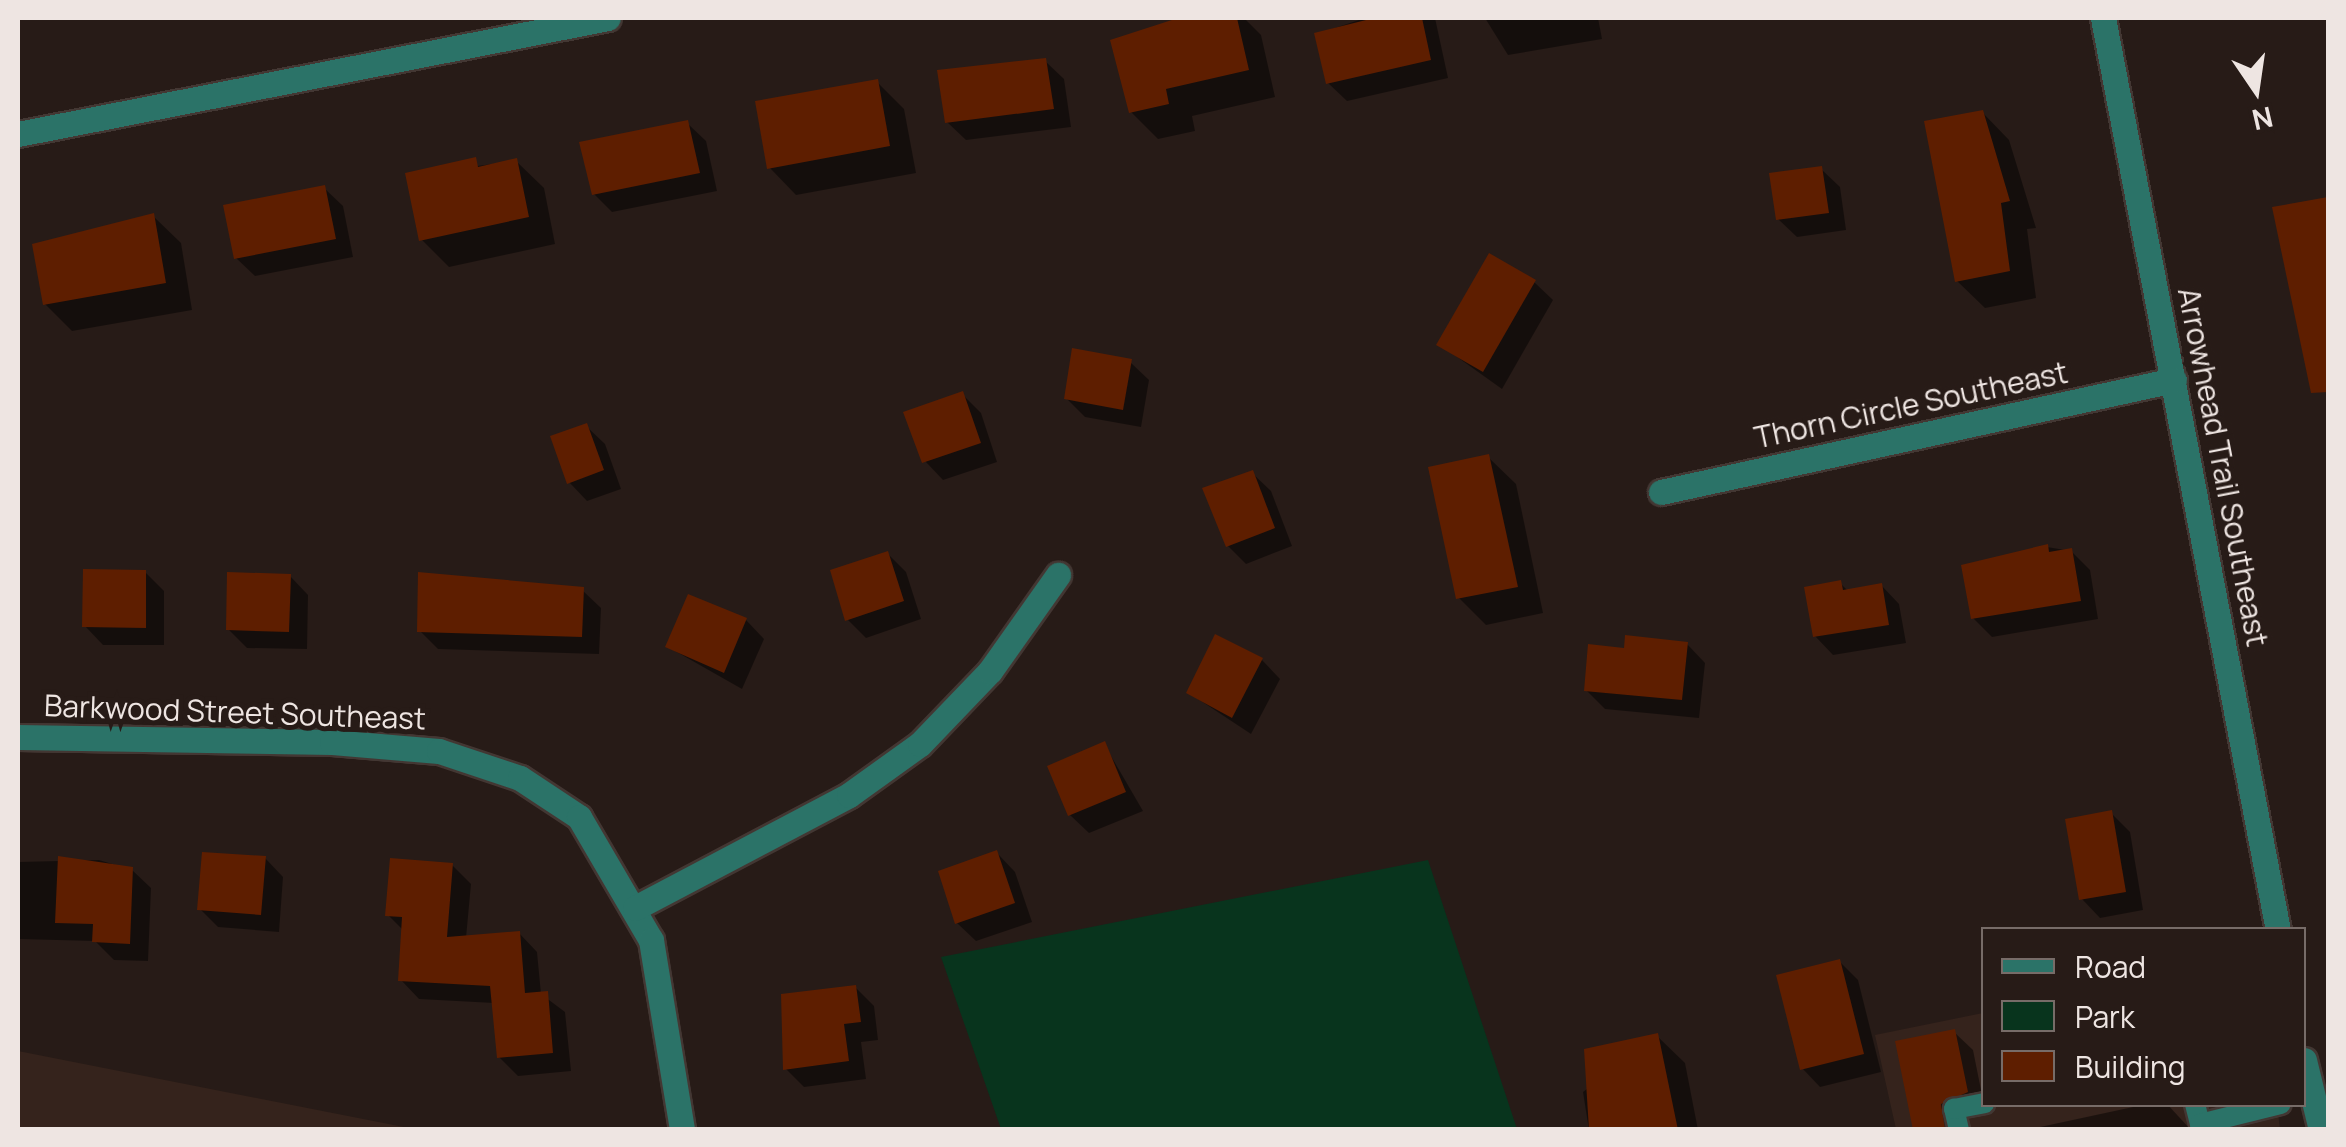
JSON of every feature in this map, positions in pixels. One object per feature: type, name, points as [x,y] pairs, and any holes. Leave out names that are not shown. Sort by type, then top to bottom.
[{"type":"street","points":[[18,134],[608,18]]},
{"type":"street","name":"Arrowhead Trail Southeast","points":[[2102,18],[2277,927]]},
{"type":"street","name":"Thorn Circle Southeast","points":[[1661,492],[2174,380]]},
{"type":"street","points":[[635,908],[849,794],[920,744],[990,671],[1058,575]]},
{"type":"street","name":"Barkwood Street Southeast","points":[[18,737],[439,751],[520,778],[579,817],[635,908],[668,1017],[682,1130]]},
{"type":"street","points":[[2308,1098],[2322,1130]]},
{"type":"lane","points":[[1958,1130],[1954,1109],[1981,1104]]},
{"type":"lane","points":[[2198,1120],[2265,1107]]},
{"type":"shaded area","points":[[1981,1013],[1981,1107],[2277,1107],[2280,1129],[1896,1129],[1875,1035]]},
{"type":"shaded area","points":[[18,1051],[414,1129],[18,1129]]},
{"type":"green space","points":[[1428,860],[1517,1129],[1001,1129],[941,957]]},
{"type":"building","points":[[1178,18],[1237,18],[1249,70],[1166,89],[1169,104],[1129,113],[1110,40]]},
{"type":"building","points":[[1374,18],[1422,18],[1431,60],[1326,84],[1314,33]]},
{"type":"building","points":[[1046,58],[1054,109],[945,123],[937,70]]},
{"type":"building","points":[[878,79],[890,146],[767,169],[755,101]]},
{"type":"building","points":[[1983,110],[2010,201],[2001,203],[2010,271],[1955,282],[1924,121]]},
{"type":"building","points":[[688,120],[700,173],[592,195],[579,142]]},
{"type":"building","points":[[476,157],[478,167],[517,158],[529,217],[419,241],[405,173]]},
{"type":"building","points":[[1822,166],[1829,213],[1776,220],[1769,173]]},
{"type":"building","points":[[325,185],[336,239],[234,259],[223,205]]},
{"type":"building","points":[[2328,197],[2328,392],[2311,393],[2272,207]]},
{"type":"building","points":[[154,213],[166,283],[43,305],[32,244]]},
{"type":"building","points":[[1489,253],[1536,280],[1483,372],[1436,345]]},
{"type":"building","points":[[1072,348],[1132,359],[1123,410],[1064,399]]},
{"type":"building","points":[[963,391],[981,443],[922,463],[903,412]]},
{"type":"building","points":[[587,423],[604,470],[567,484],[550,436]]},
{"type":"building","points":[[1489,454],[1518,587],[1456,599],[1428,467]]},
{"type":"building","points":[[1253,470],[1275,528],[1226,547],[1202,488]]},
{"type":"building","points":[[2048,544],[2049,552],[2072,548],[2081,601],[1971,619],[1961,565]]},
{"type":"building","points":[[888,551],[904,601],[845,621],[830,570]]},
{"type":"building","points":[[83,569],[146,570],[146,628],[82,627]]},
{"type":"building","points":[[227,572],[291,574],[289,632],[226,630]]},
{"type":"building","points":[[418,572],[584,587],[582,637],[417,632]]},
{"type":"building","points":[[1841,580],[1843,590],[1882,583],[1889,625],[1813,637],[1804,587]]},
{"type":"building","points":[[688,594],[747,618],[724,673],[665,647]]},
{"type":"building","points":[[1215,634],[1263,658],[1232,718],[1186,693]]},
{"type":"building","points":[[1625,635],[1688,642],[1682,700],[1584,691],[1588,644],[1624,648]]},
{"type":"building","points":[[1105,741],[1126,792],[1068,816],[1047,766]]},
{"type":"building","points":[[2112,810],[2126,892],[2079,900],[2065,819]]},
{"type":"building","points":[[997,850],[1015,903],[955,924],[938,871]]},
{"type":"building","points":[[202,852],[266,856],[261,915],[197,910]]},
{"type":"building","points":[[58,856],[133,867],[130,944],[92,942],[93,924],[55,923]]},
{"type":"building","points":[[390,858],[453,863],[447,937],[520,931],[525,993],[548,991],[553,1053],[497,1058],[490,986],[398,981],[402,917],[385,916]]},
{"type":"building","points":[[1840,959],[1864,1054],[1800,1070],[1776,975]]},
{"type":"building","points":[[856,985],[861,1022],[844,1024],[849,1061],[783,1070],[781,994]]},
{"type":"building","points":[[1955,1029],[1968,1092],[1941,1104],[1945,1130],[1913,1130],[1895,1041]]},
{"type":"building","points":[[1658,1033],[1678,1130],[1589,1130],[1584,1049]]}]
